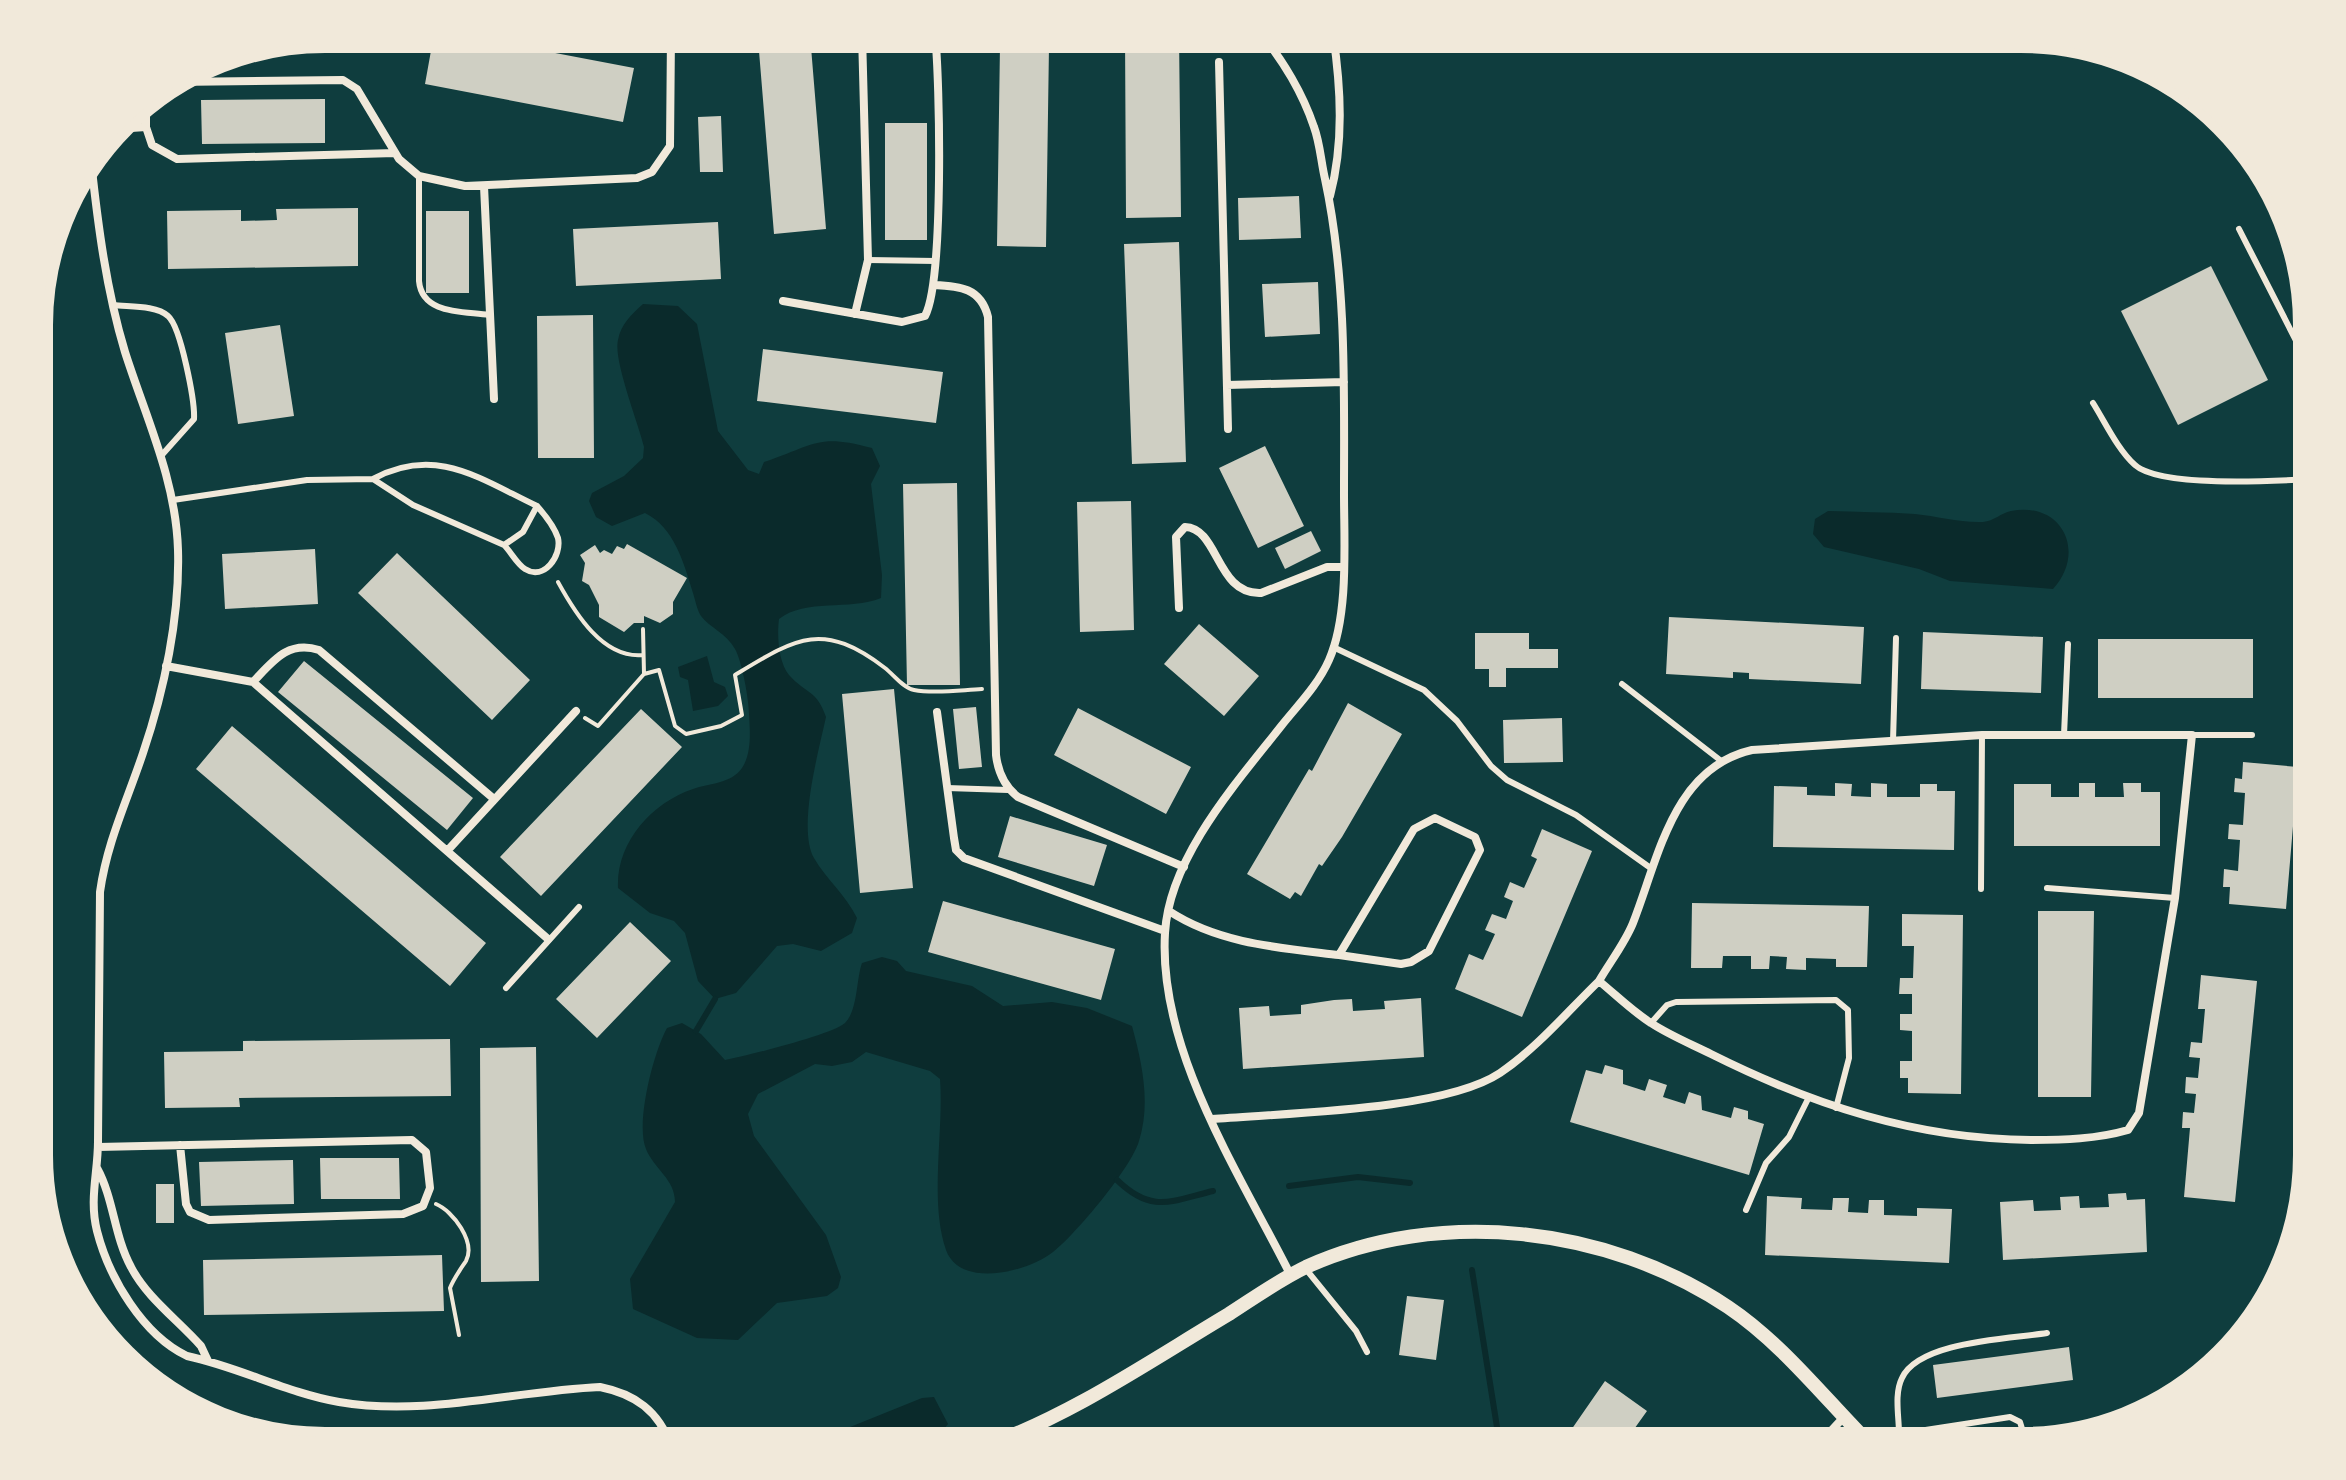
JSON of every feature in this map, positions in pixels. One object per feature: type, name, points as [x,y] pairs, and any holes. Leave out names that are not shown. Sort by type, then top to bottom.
[{"type":"street","points":[[1271,48],[1292,79],[1314,127],[1338,258],[1344,382],[1343,567],[1339,617],[1333,647],[1320,677],[1234,786],[1184,867],[1165,931],[1166,968],[1186,1062],[1291,1276]]},
{"type":"street","points":[[1329,198],[1337,169],[1340,137],[1334,48]]},
{"type":"street","points":[[193,82],[343,80],[357,89],[395,153],[419,176],[465,186],[627,179],[652,172],[666,156],[672,135],[671,49]]},
{"type":"street","points":[[855,314],[868,260],[862,49]]},
{"type":"street","points":[[783,301],[902,322],[919,320],[929,308],[936,261],[935,49]]},
{"type":"street","points":[[1219,62],[1228,429]]},
{"type":"street","points":[[146,114],[146,127],[152,145],[177,159],[395,153]]},
{"type":"street","points":[[131,128],[146,127]]},
{"type":"street","points":[[93,175],[102,254],[113,305],[173,500],[178,552],[166,666],[142,756],[105,855],[100,892],[98,1147],[91,1193],[97,1230],[110,1269],[169,1348],[338,1402],[383,1406],[451,1404],[600,1387],[623,1391],[642,1402],[666,1432]]},
{"type":"street","points":[[484,186],[494,399]]},
{"type":"street","points":[[934,285],[957,286],[973,292],[983,302],[988,317],[997,766],[1008,790],[1068,820],[1184,867]]},
{"type":"street","points":[[1227,385],[1344,382]]},
{"type":"street","points":[[1179,608],[1176,537],[1185,527],[1197,531],[1234,585],[1251,593],[1261,593],[1327,567],[1343,567]]},
{"type":"street","points":[[253,682],[290,648],[304,645],[319,650],[494,799]]},
{"type":"street","points":[[166,666],[253,682],[548,939]]},
{"type":"street","points":[[448,850],[576,711]]},
{"type":"street","points":[[937,712],[956,850],[964,858],[1165,931]]},
{"type":"street","points":[[1212,1119],[1450,1094],[1498,1074],[1599,981],[1632,927],[1652,869],[1684,797],[1709,766],[1720,760],[1752,750],[1982,735],[2192,735],[2175,898],[2139,1113],[2128,1130],[2085,1138],[2002,1140],[1932,1133],[1836,1108],[1808,1099],[1651,1023],[1599,981]]},
{"type":"street","points":[[1169,911],[1197,928],[1231,939],[1339,955],[1401,964],[1411,962],[1429,951],[1478,858],[1479,843],[1475,837],[1444,820],[1435,818],[1420,823],[1339,955]]},
{"type":"street","points":[[98,1147],[180,1145],[412,1140],[426,1152],[429,1163],[427,1200],[423,1206],[403,1214],[209,1220],[190,1212],[186,1204],[180,1145]]},
{"type":"street","points":[[97,1168],[106,1185],[132,1270],[201,1346],[208,1361]]},
{"type":"street","points":[[1016,1432],[1091,1397],[1305,1268],[1392,1241],[1462,1231],[1508,1230],[1592,1247],[1663,1273],[1727,1307],[1785,1354],[1856,1431]]},
{"type":"street","points":[[1831,1431],[1843,1418]]},
{"type":"lane","points":[[419,176],[419,281],[424,296],[433,306],[489,315]]},
{"type":"lane","points":[[2239,229],[2297,343]]},
{"type":"lane","points":[[868,260],[936,261]]},
{"type":"lane","points":[[113,305],[160,311],[168,315],[176,329],[194,400],[194,419],[161,456]]},
{"type":"lane","points":[[2093,403],[2135,466],[2175,477],[2238,482],[2297,480]]},
{"type":"lane","points":[[173,500],[307,480],[373,479],[406,465],[439,464],[455,467],[537,506],[557,537],[557,557],[548,567],[527,571],[504,545],[413,505],[373,479]]},
{"type":"lane","points":[[504,545],[523,532],[537,506]]},
{"type":"lane","points":[[1893,741],[1896,638]]},
{"type":"lane","points":[[2064,735],[2068,644]]},
{"type":"lane","points":[[1333,647],[1424,690],[1457,721],[1491,766],[1507,780],[1576,815],[1652,869]]},
{"type":"lane","points":[[1622,684],[1720,760]]},
{"type":"lane","points":[[1981,889],[1982,735]]},
{"type":"lane","points":[[2192,735],[2252,735]]},
{"type":"lane","points":[[947,788],[1008,790]]},
{"type":"lane","points":[[2047,888],[2175,898]]},
{"type":"lane","points":[[506,988],[579,907]]},
{"type":"lane","points":[[1651,1023],[1667,1005],[1676,1002],[1836,1000],[1848,1010],[1851,1044],[1836,1108]]},
{"type":"lane","points":[[1746,1210],[1766,1163],[1789,1137],[1808,1099]]},
{"type":"lane","points":[[1305,1268],[1356,1331],[1367,1352]]},
{"type":"lane","points":[[1899,1431],[1900,1380],[1917,1360],[1943,1349],[2047,1333]]},
{"type":"lane","points":[[1918,1431],[2010,1417],[2020,1422],[2023,1431]]},
{"type":"path","points":[[558,582],[588,627],[610,646],[632,656],[643,655]]},
{"type":"path","points":[[643,629],[644,674]]},
{"type":"path","points":[[576,711],[598,726],[644,674],[659,670],[675,726],[686,734],[721,726],[742,715],[735,675],[786,644],[814,638],[849,645],[915,690],[996,689]]},
{"type":"path","points":[[427,1200],[456,1216],[467,1247],[468,1259],[450,1288],[459,1335]]},
{"type":"water","points":[[643,304],[678,306],[697,324],[718,431],[748,470],[759,474],[764,462],[827,441],[872,448],[880,466],[871,484],[882,575],[881,598],[802,609],[779,619],[778,625],[779,648],[785,669],[815,697],[826,717],[808,809],[809,845],[819,866],[857,918],[852,933],[821,951],[793,944],[777,946],[736,993],[715,999],[698,981],[685,933],[674,921],[650,913],[618,888],[623,856],[639,827],[663,804],[678,795],[732,777],[742,768],[750,742],[748,700],[738,655],[732,644],[700,614],[682,558],[671,537],[645,513],[612,526],[596,517],[589,501],[592,493],[624,476],[643,458],[644,447],[617,349],[624,324]]},
{"type":"water","points":[[2029,510],[2044,514],[2064,532],[2068,560],[2063,575],[2053,589],[1950,581],[1919,569],[1824,547],[1813,534],[1815,519],[1828,511],[1915,514],[1983,522],[2011,511]]},
{"type":"water","points":[[707,656],[714,682],[725,687],[728,696],[718,706],[693,711],[688,680],[680,677],[678,667]]},
{"type":"water","points":[[882,957],[897,961],[906,971],[972,986],[1003,1006],[1052,1002],[1087,1008],[1132,1026],[1142,1069],[1145,1098],[1143,1127],[1134,1153],[1102,1200],[1075,1231],[1042,1259],[1028,1266],[995,1273],[965,1270],[954,1262],[946,1250],[938,1210],[940,1079],[930,1071],[866,1052],[852,1062],[832,1066],[815,1064],[758,1094],[748,1114],[754,1136],[826,1235],[841,1277],[838,1288],[827,1296],[777,1303],[738,1340],[697,1338],[633,1309],[630,1279],[675,1202],[672,1187],[650,1156],[643,1137],[644,1105],[657,1053],[667,1028],[682,1023],[701,1034],[725,1060],[806,1039],[845,1023],[855,1003],[862,963]]},
{"type":"water","points":[[934,1397],[948,1424],[942,1432],[838,1432],[922,1398]]},
{"type":"building","points":[[1179,48],[1181,217],[1126,218],[1125,49]]},
{"type":"building","points":[[431,49],[533,49],[634,68],[623,122],[425,84]]},
{"type":"building","points":[[811,49],[826,229],[774,234],[759,51]]},
{"type":"building","points":[[1000,49],[1049,49],[1046,247],[997,246]]},
{"type":"building","points":[[325,99],[325,143],[202,144],[201,100]]},
{"type":"building","points":[[721,116],[723,172],[700,172],[698,117]]},
{"type":"building","points":[[885,123],[927,123],[927,240],[885,240]]},
{"type":"building","points":[[1299,196],[1301,238],[1239,240],[1238,198]]},
{"type":"building","points":[[358,208],[358,266],[168,269],[167,211],[241,210],[241,221],[277,220],[276,209]]},
{"type":"building","points":[[426,211],[469,211],[469,293],[426,293]]},
{"type":"building","points":[[718,222],[721,279],[576,286],[573,229]]},
{"type":"building","points":[[1179,242],[1186,462],[1132,464],[1124,244]]},
{"type":"building","points":[[2211,266],[2268,380],[2178,425],[2121,311]]},
{"type":"building","points":[[1318,282],[1320,334],[1265,337],[1262,284]]},
{"type":"building","points":[[593,315],[594,458],[538,458],[537,316]]},
{"type":"building","points":[[280,325],[294,416],[238,424],[225,333]]},
{"type":"building","points":[[763,349],[943,372],[936,423],[757,401]]},
{"type":"building","points":[[1265,446],[1304,526],[1258,548],[1219,468]]},
{"type":"building","points":[[957,483],[960,685],[907,685],[903,484]]},
{"type":"building","points":[[1131,501],[1134,630],[1080,632],[1077,502]]},
{"type":"building","points":[[1311,531],[1321,551],[1285,569],[1275,548]]},
{"type":"building","points":[[627,544],[687,578],[673,602],[673,614],[660,623],[644,616],[644,623],[634,623],[624,632],[599,617],[599,605],[589,585],[582,581],[585,563],[580,555],[595,545],[600,553],[604,550],[612,554],[617,546],[624,549]]},
{"type":"building","points":[[315,549],[318,604],[225,609],[222,554]]},
{"type":"building","points":[[397,553],[530,680],[492,720],[358,593]]},
{"type":"building","points":[[1669,617],[1864,627],[1861,684],[1749,679],[1749,673],[1733,672],[1733,678],[1666,674]]},
{"type":"building","points":[[1199,624],[1259,676],[1224,716],[1164,664]]},
{"type":"building","points":[[1923,632],[2043,637],[2041,693],[1921,689]]},
{"type":"building","points":[[1475,633],[1529,633],[1529,649],[1558,649],[1558,668],[1506,668],[1506,687],[1489,687],[1489,669],[1475,669]]},
{"type":"building","points":[[2098,639],[2253,639],[2253,698],[2098,698]]},
{"type":"building","points":[[304,661],[473,798],[447,830],[278,692]]},
{"type":"building","points":[[894,689],[913,888],[860,893],[842,694]]},
{"type":"building","points":[[1348,703],[1402,734],[1342,837],[1322,866],[1319,864],[1301,896],[1295,892],[1290,899],[1247,874],[1309,769],[1312,771]]},
{"type":"building","points":[[976,707],[982,767],[959,769],[953,709]]},
{"type":"building","points":[[1078,708],[1191,767],[1166,814],[1054,755]]},
{"type":"building","points":[[641,709],[682,747],[541,896],[500,857]]},
{"type":"building","points":[[1562,718],[1563,762],[1504,763],[1503,720]]},
{"type":"building","points":[[232,726],[486,943],[450,986],[196,769]]},
{"type":"building","points":[[2243,762],[2297,767],[2286,909],[2229,904],[2230,887],[2223,887],[2224,869],[2238,871],[2240,840],[2228,839],[2229,824],[2243,825],[2245,793],[2234,792],[2235,778],[2242,779]]},
{"type":"building","points":[[1835,783],[1852,784],[1851,796],[1871,797],[1871,783],[1887,784],[1887,797],[1920,797],[1920,784],[1937,784],[1937,791],[1955,791],[1954,850],[1773,847],[1774,786],[1807,787],[1807,795],[1835,796]]},
{"type":"building","points":[[2079,783],[2095,783],[2095,797],[2124,797],[2123,783],[2141,783],[2141,792],[2160,792],[2160,846],[2014,846],[2014,784],[2051,784],[2051,797],[2079,797]]},
{"type":"building","points":[[1010,816],[1107,845],[1094,886],[998,857]]},
{"type":"building","points":[[1542,829],[1592,851],[1522,1017],[1455,989],[1469,954],[1483,960],[1495,934],[1485,930],[1492,914],[1506,919],[1513,901],[1504,897],[1510,882],[1524,888],[1537,859],[1531,856]]},
{"type":"building","points":[[943,901],[1115,949],[1101,1000],[928,952]]},
{"type":"building","points":[[1692,903],[1869,906],[1867,967],[1836,967],[1836,959],[1806,958],[1806,970],[1786,969],[1787,957],[1770,956],[1769,969],[1751,969],[1751,956],[1723,956],[1722,968],[1691,968]]},
{"type":"building","points":[[2038,911],[2094,911],[2091,1097],[2038,1097]]},
{"type":"building","points":[[1902,914],[1963,915],[1961,1094],[1908,1093],[1908,1078],[1900,1078],[1900,1061],[1912,1061],[1912,1031],[1900,1030],[1900,1014],[1912,1014],[1912,994],[1899,994],[1900,978],[1913,978],[1914,946],[1902,946]]},
{"type":"building","points":[[630,922],[671,961],[597,1038],[556,999]]},
{"type":"building","points":[[2201,975],[2257,981],[2235,1202],[2184,1197],[2190,1128],[2182,1128],[2183,1112],[2194,1113],[2196,1094],[2185,1093],[2186,1077],[2198,1078],[2200,1058],[2189,1057],[2191,1042],[2202,1043],[2205,1009],[2198,1009]]},
{"type":"building","points":[[1421,998],[1424,1057],[1243,1069],[1239,1008],[1269,1006],[1270,1016],[1301,1014],[1301,1005],[1334,1000],[1352,999],[1353,1011],[1385,1009],[1384,1001]]},
{"type":"building","points":[[450,1039],[451,1096],[239,1098],[240,1107],[165,1108],[164,1052],[243,1051],[243,1041]]},
{"type":"building","points":[[536,1047],[539,1281],[481,1282],[480,1048]]},
{"type":"building","points":[[1605,1065],[1623,1070],[1623,1084],[1645,1091],[1649,1079],[1667,1085],[1663,1097],[1685,1104],[1689,1092],[1701,1096],[1702,1110],[1731,1118],[1734,1107],[1748,1111],[1748,1119],[1764,1124],[1749,1175],[1570,1122],[1586,1070],[1602,1074]]},
{"type":"building","points":[[320,1158],[399,1158],[400,1199],[321,1199]]},
{"type":"building","points":[[293,1160],[294,1204],[201,1206],[199,1162]]},
{"type":"building","points":[[156,1184],[174,1184],[174,1223],[156,1223]]},
{"type":"building","points":[[2126,1193],[2127,1200],[2145,1199],[2147,1252],[2003,1260],[2000,1202],[2033,1200],[2034,1211],[2061,1210],[2060,1197],[2079,1196],[2080,1208],[2109,1207],[2108,1194]]},
{"type":"building","points":[[1767,1196],[1802,1198],[1801,1209],[1832,1210],[1833,1198],[1849,1198],[1848,1212],[1868,1213],[1869,1200],[1884,1200],[1884,1215],[1917,1216],[1917,1208],[1952,1209],[1949,1263],[1765,1255]]},
{"type":"building","points":[[442,1255],[444,1311],[204,1315],[203,1260]]},
{"type":"building","points":[[1407,1296],[1444,1300],[1436,1360],[1399,1355]]},
{"type":"building","points":[[2069,1347],[2073,1380],[1937,1398],[1933,1365]]},
{"type":"building","points":[[1605,1381],[1647,1411],[1633,1431],[1570,1431]]},
{"type":"waterway","points":[[696,1031],[715,999]]},
{"type":"waterway","points":[[1289,1186],[1358,1177],[1410,1183]]},
{"type":"waterway","points":[[1117,1180],[1129,1191],[1152,1201],[1173,1201],[1213,1191]]},
{"type":"waterway","points":[[1472,1270],[1498,1431]]}]
